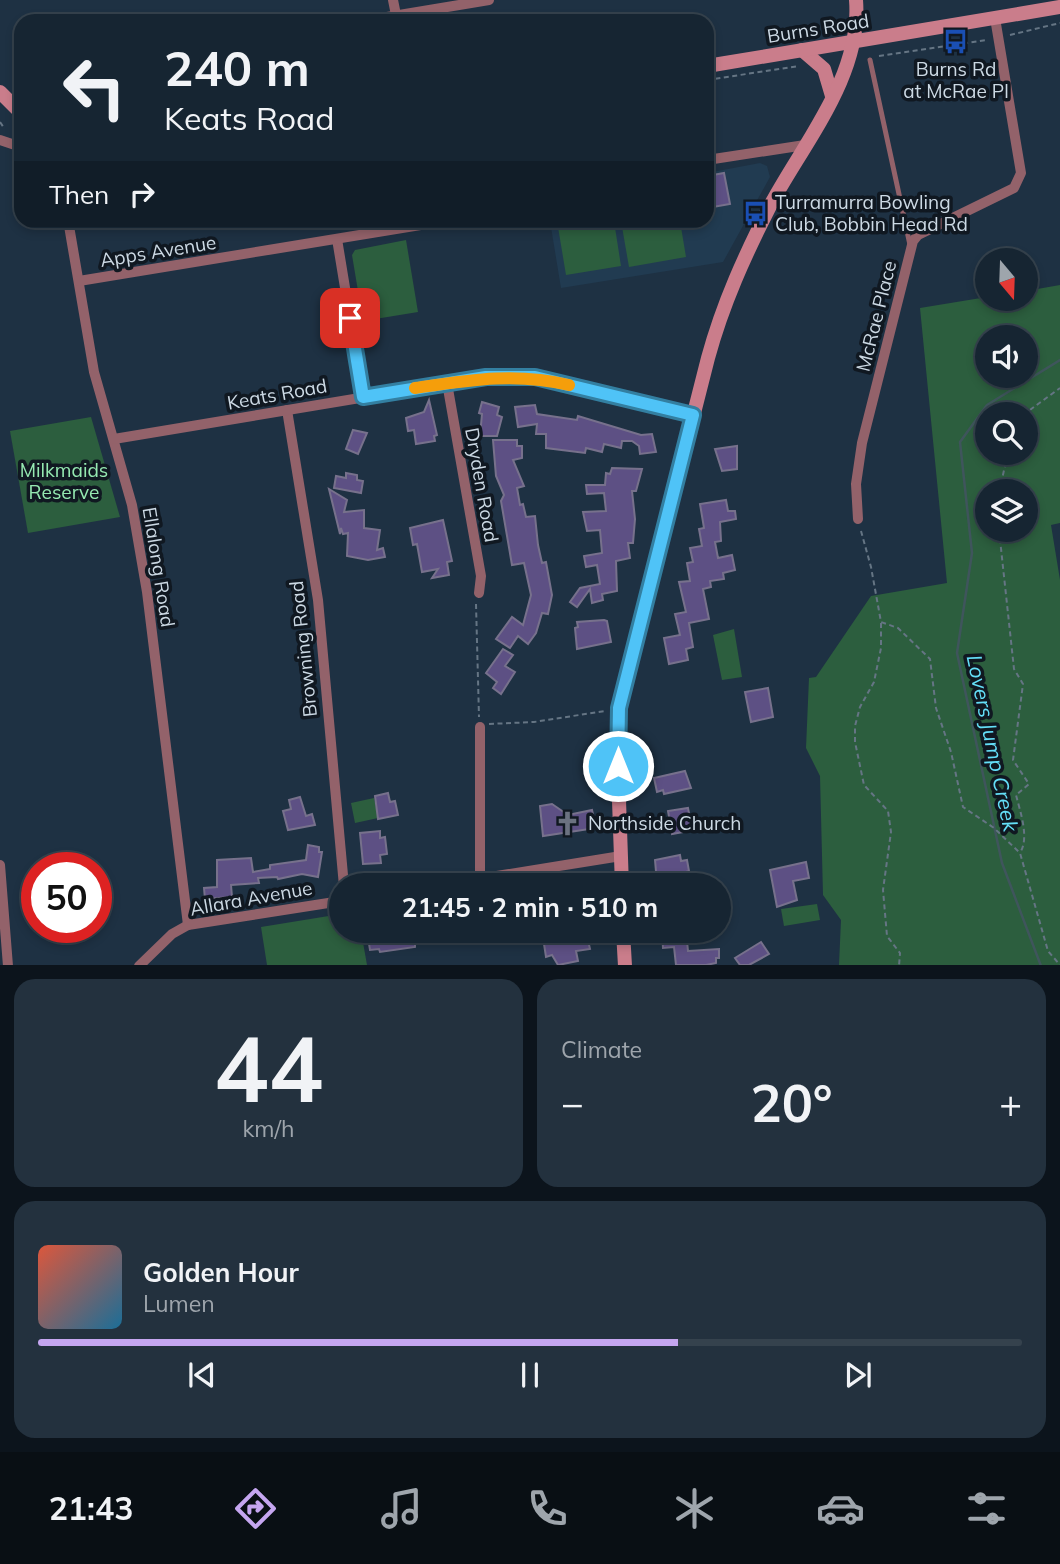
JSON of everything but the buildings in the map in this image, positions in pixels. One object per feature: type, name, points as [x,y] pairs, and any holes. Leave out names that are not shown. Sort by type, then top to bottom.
[{"type":"main road","points":[[622,873],[617,743],[619,708],[693,415],[727,293],[849,64],[858,25],[856,0]]},
{"type":"main road","name":"Burns Road","points":[[714,65],[1060,7]]},
{"type":"main road","points":[[802,50],[824,69],[832,96]]},
{"type":"main road","points":[[624,943],[625,965]]},
{"type":"street","points":[[402,14],[489,0]]},
{"type":"street","name":"McRae Place","points":[[858,519],[856,484],[862,443],[911,248],[918,235],[1014,188],[1019,181],[1021,173],[995,18]]},
{"type":"street","points":[[714,159],[805,145]]},
{"type":"street","name":"Ellalong Road","points":[[69,228],[94,372],[132,505],[148,592],[188,925]]},
{"type":"street","name":"Apps Avenue","points":[[79,281],[403,228]]},
{"type":"street","points":[[337,239],[363,397]]},
{"type":"street","name":"Keats Road","points":[[114,439],[486,377],[535,377],[693,415]]},
{"type":"street","name":"Dryden Road","points":[[447,383],[481,576],[479,593]]},
{"type":"street","name":"Browning Road","points":[[286,410],[318,600],[343,873]]},
{"type":"street","points":[[480,727],[480,873]]},
{"type":"street","points":[[512,873],[621,856]]},
{"type":"street","points":[[0,865],[8,965]]},
{"type":"street","name":"Allara Avenue","points":[[139,965],[172,934],[188,925],[329,903]]},
{"type":"lane","points":[[870,60],[911,248]]},
{"type":"path","points":[[1010,35],[1060,23]]},
{"type":"path","points":[[870,60],[989,40]]},
{"type":"path","points":[[714,79],[809,65]]},
{"type":"path","points":[[2,101],[14,83]]},
{"type":"path","points":[[1038,404],[1060,388]]},
{"type":"path","points":[[858,519],[871,566],[881,622],[881,648],[874,682],[860,707],[855,726],[864,785],[888,811],[891,832],[883,890],[887,936],[900,953],[899,965]]},
{"type":"path","points":[[1000,542],[1014,669],[1023,684],[1013,760],[1029,784],[1016,795],[1024,845],[1020,853]]},
{"type":"path","points":[[479,593],[475,606],[480,727],[494,723],[534,722],[619,708]]},
{"type":"path","points":[[881,622],[898,628],[930,659],[936,708],[951,752],[963,807],[994,828],[1020,853],[1048,951],[1060,965]]},
{"type":"shaded area","points":[[760,163],[767,166],[770,177],[723,262],[561,288],[551,228],[714,228],[714,172]]},
{"type":"green space","points":[[558,228],[615,228],[621,266],[566,275]]},
{"type":"green space","points":[[622,228],[681,228],[686,257],[629,267]]},
{"type":"green space","points":[[406,240],[418,312],[363,321],[352,255],[355,250]]},
{"type":"green space","points":[[1060,285],[1060,523],[1051,525],[1060,580],[1060,965],[839,965],[841,920],[823,895],[820,776],[806,748],[809,678],[816,677],[871,596],[947,583],[920,308],[975,299],[975,312],[1038,312],[1038,289]]},
{"type":"green space","name":"Milkmaids Reserve","points":[[91,417],[120,517],[28,533],[10,431]]},
{"type":"green space","points":[[734,629],[742,677],[722,680],[713,635]]},
{"type":"green space","points":[[374,798],[378,818],[355,823],[351,803]]},
{"type":"green space","points":[[817,904],[820,920],[784,926],[781,909]]},
{"type":"green space","points":[[329,916],[329,943],[363,943],[367,965],[267,965],[261,927]]},
{"type":"waterway","name":"Lovers Jump Creek","points":[[1041,965],[1002,863],[957,653],[972,553],[960,442],[987,405],[1060,360]]},
{"type":"slow traffic","points":[[415,388],[486,377],[535,377],[569,385]]},
{"type":"place","name":"Burns Rd at McRae Pl","points":[[956,41]]},
{"type":"place","name":"Turramurra Bowling Club, Bobbin Head Rd","points":[[755,213]]},
{"type":"place","name":"Northside Church","points":[[568,823]]},
{"type":"route","points":[[350,318],[363,397],[486,377],[535,377],[693,415],[619,708],[618,766]]}]
